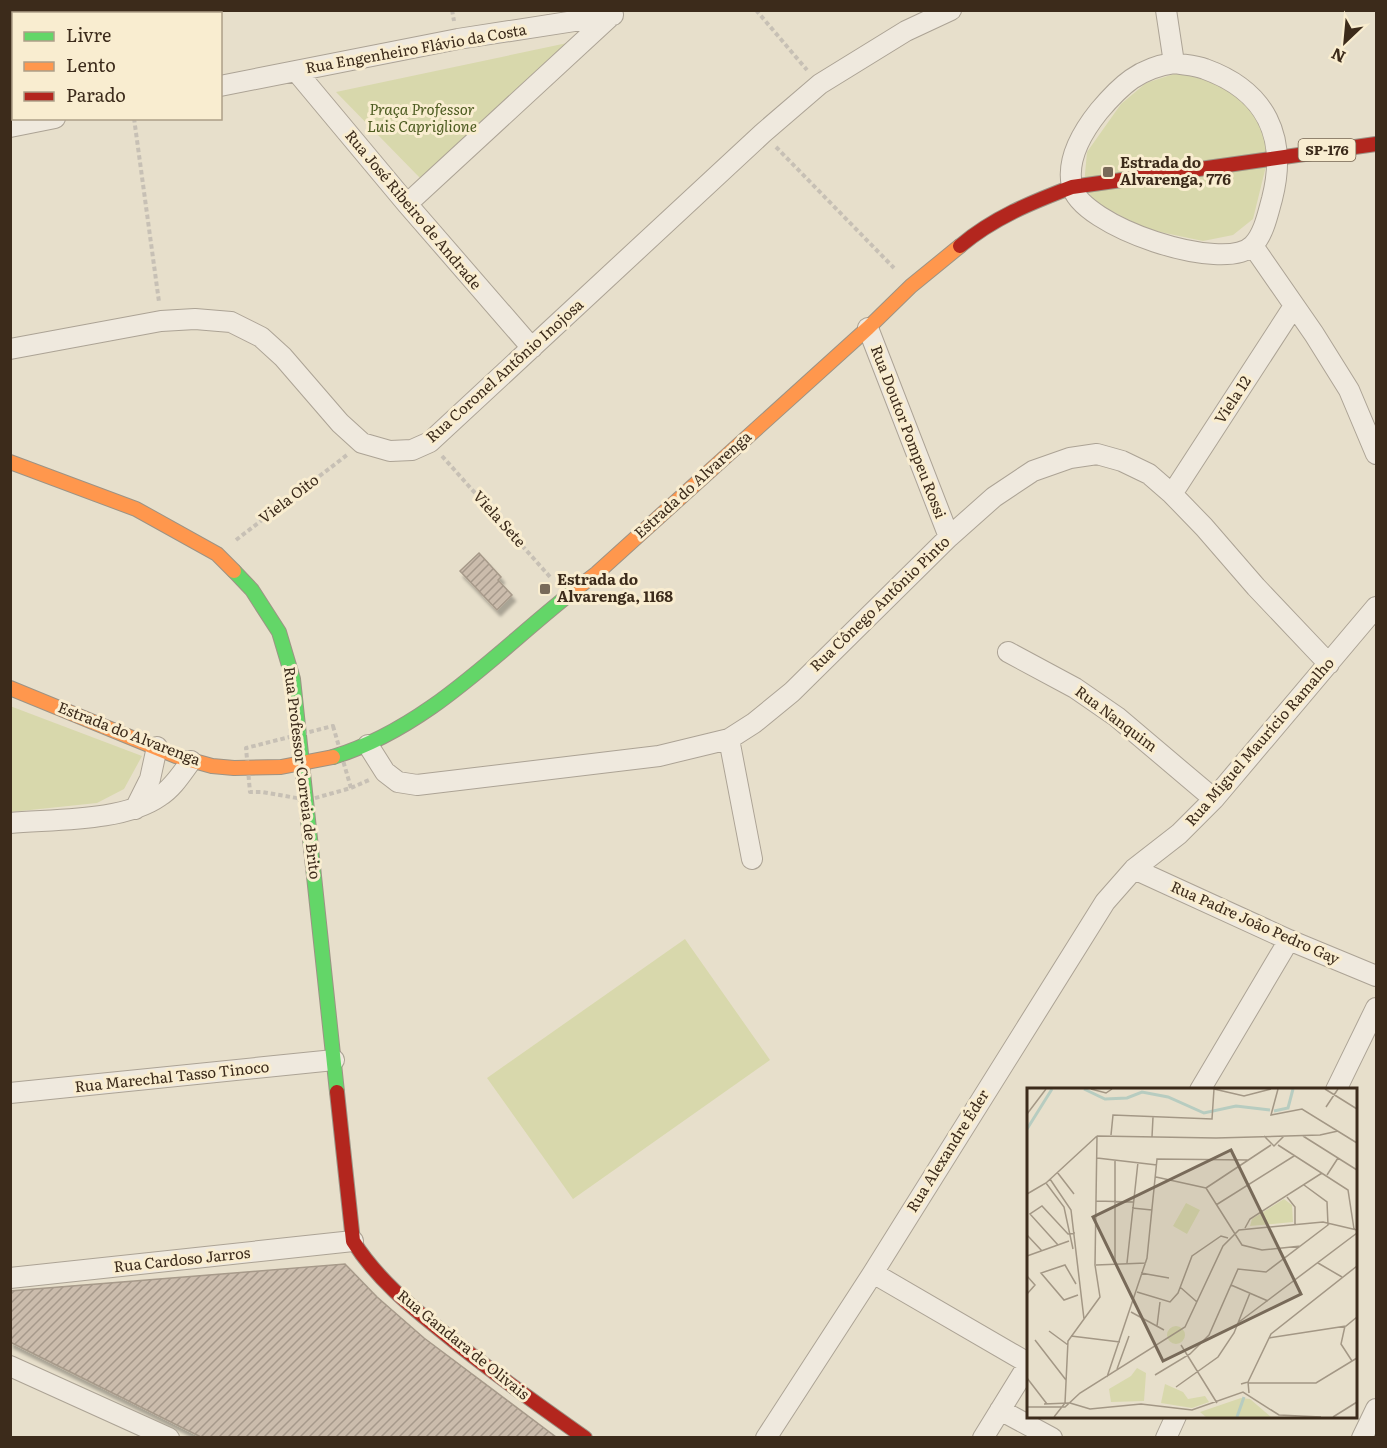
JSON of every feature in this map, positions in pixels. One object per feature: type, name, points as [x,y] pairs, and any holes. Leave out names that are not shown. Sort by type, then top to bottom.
[{"type":"main road","name":"Estrada do Alvarenga","points":[[10,688],[191,761],[248,770],[302,764],[368,745],[447,696],[597,573],[868,328],[911,286],[979,230],[1025,205],[1072,187],[1377,144]]},
{"type":"main road","name":"Rua Professor Correia de Brito","points":[[10,462],[136,509],[217,554],[252,590],[279,632],[292,679],[308,800],[353,1241]]},
{"type":"main road","name":"Rua Gandara de Olivais","points":[[353,1241],[365,1261],[434,1325],[498,1376],[585,1437]]},
{"type":"street","name":"Rua Coronel Antônio Inojosa","points":[[10,349],[161,321],[195,319],[231,322],[261,337],[283,357],[340,423],[362,443],[390,451],[412,450],[430,442],[763,133],[820,84],[906,31],[951,10]]},
{"type":"street","points":[[1166,10],[1174,63]]},
{"type":"street","points":[[407,204],[615,13]]},
{"type":"street","name":"Rua Engenheiro Flávio da Costa","points":[[222,86],[458,39],[615,13]]},
{"type":"street","points":[[1174,63],[1203,68],[1226,78],[1258,103],[1272,127],[1278,157],[1273,195],[1266,219],[1253,246],[1240,253],[1218,254],[1153,242],[1095,213],[1080,200],[1072,187],[1071,168],[1079,139],[1092,119],[1132,78],[1155,66],[1174,63]]},
{"type":"street","name":"Rua José Ribeiro de Andrade","points":[[296,71],[532,348]]},
{"type":"street","points":[[10,127],[45,120]]},
{"type":"street","points":[[1253,246],[1314,334],[1349,390],[1377,454]]},
{"type":"street","name":"Viela 12","points":[[1172,494],[1294,306]]},
{"type":"street","name":"Rua Doutor Pompeu Rossi","points":[[868,328],[949,537]]},
{"type":"street","name":"Rua Cônego Antônio Pinto","points":[[368,745],[385,772],[398,782],[417,785],[659,756],[729,739],[754,723],[792,692],[949,537],[994,496],[1034,471],[1070,458],[1097,454],[1122,461],[1149,474],[1172,494],[1329,664]]},
{"type":"street","name":"Rua Miguel Maurício Ramalho","points":[[1134,869],[1179,834],[1214,799],[1377,607]]},
{"type":"street","name":"Rua Nanquim","points":[[1008,652],[1075,688],[1117,717],[1214,799]]},
{"type":"street","points":[[729,739],[752,858]]},
{"type":"street","points":[[135,809],[150,779],[157,747]]},
{"type":"street","points":[[10,823],[114,815],[135,809],[170,788],[191,761]]},
{"type":"street","name":"Rua Padre João Pedro Gay","points":[[1134,869],[1289,940],[1377,976]]},
{"type":"street","name":"Rua Alexandre Éder","points":[[766,1437],[873,1273],[1086,930],[1105,902],[1134,869]]},
{"type":"street","points":[[1201,1088],[1289,940]]},
{"type":"street","points":[[1337,1088],[1377,1008]]},
{"type":"street","name":"Rua Marechal Tasso Tinoco","points":[[10,1093],[334,1060]]},
{"type":"street","name":"Rua Cardoso Jarros","points":[[10,1278],[353,1241]]},
{"type":"street","points":[[873,1273],[1027,1363]]},
{"type":"street","points":[[10,1366],[143,1432],[169,1437]]},
{"type":"street","points":[[983,1437],[1027,1367]]},
{"type":"street","points":[[1362,1437],[1377,1409]]},
{"type":"street","points":[[1000,1410],[1052,1437]]},
{"type":"street","points":[[1166,1437],[1175,1418]]},
{"type":"path","points":[[756,10],[820,84]]},
{"type":"path","points":[[134,120],[161,321]]},
{"type":"path","points":[[763,133],[911,286]]},
{"type":"path","name":"Viela Sete","points":[[430,442],[568,597]]},
{"type":"path","name":"Viela Oito","points":[[217,554],[362,443]]},
{"type":"green space","name":"Praça Professor Luis Capriglione","points":[[572,42],[420,178],[336,92]]},
{"type":"green space","points":[[1177,73],[1223,84],[1254,106],[1266,131],[1269,154],[1253,219],[1233,235],[1203,241],[1146,229],[1095,202],[1084,185],[1087,152],[1121,104],[1146,83]]},
{"type":"green space","points":[[10,706],[142,756],[124,789],[97,803],[11,812]]},
{"type":"green space","points":[[685,939],[770,1060],[573,1199],[487,1078]]},
{"type":"building","points":[[479,553],[501,577],[498,580],[512,595],[497,610],[460,571]]},
{"type":"building","points":[[345,1264],[377,1297],[424,1338],[556,1437],[201,1437],[10,1342],[10,1291]]},
{"type":"traffic: fast","points":[[234,571],[252,590],[279,632],[293,679],[337,1092]]},
{"type":"traffic: fast","points":[[333,757],[369,744],[433,706],[580,586]]},
{"type":"traffic: slow","points":[[580,586],[868,328],[911,286],[960,246]]},
{"type":"traffic: slow","points":[[10,462],[136,509],[217,554],[234,571]]},
{"type":"traffic: slow","points":[[10,688],[176,756],[212,766],[281,767],[333,757]]},
{"type":"traffic: jam","points":[[960,246],[999,219],[1072,187],[1376,144]]},
{"type":"traffic: jam","points":[[337,1092],[353,1241],[362,1254],[394,1291],[461,1347],[585,1438]]},
{"type":"place","name":"Estrada do Alvarenga, 776","points":[[1108,172]]},
{"type":"place","name":"Estrada do Alvarenga, 1168","points":[[545,589]]}]
